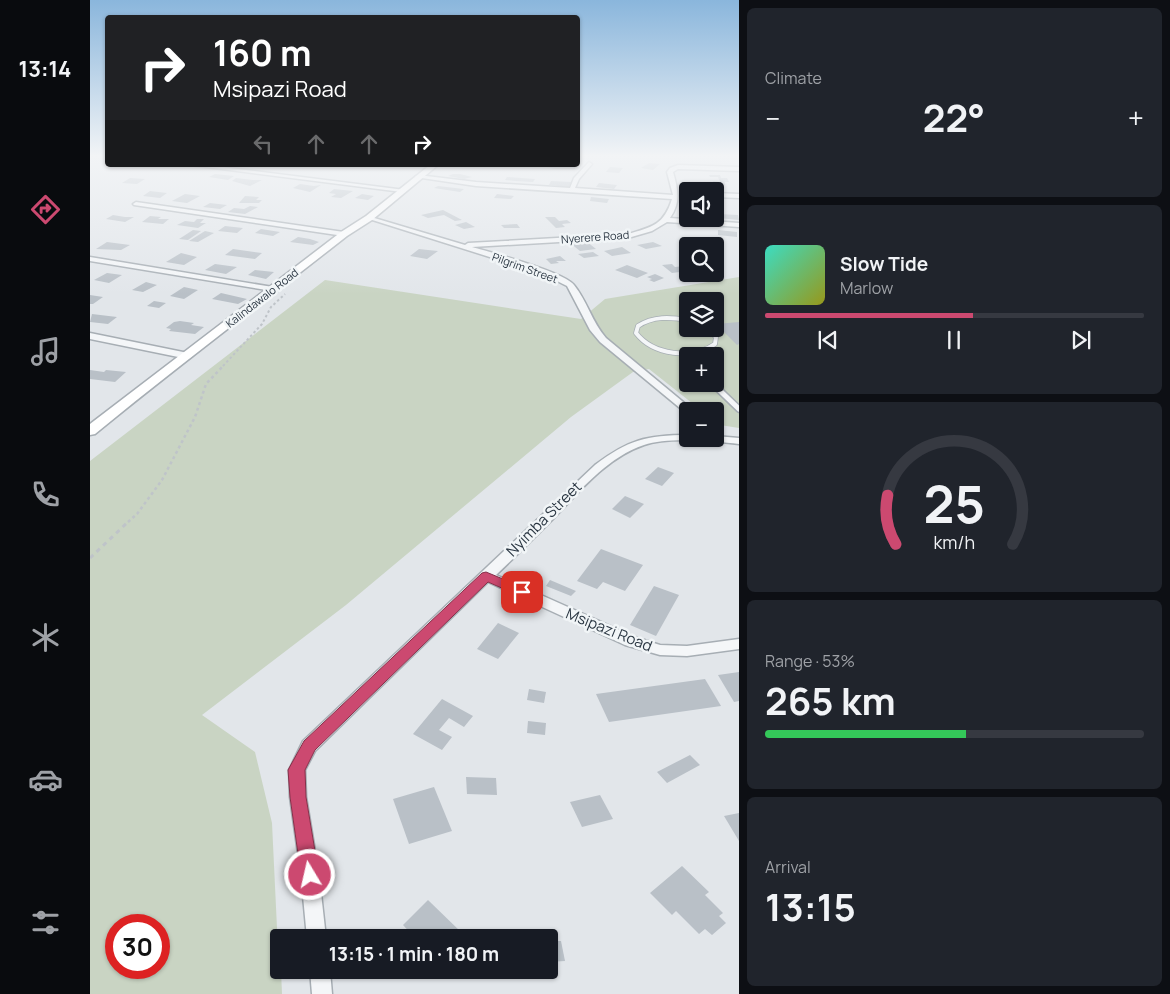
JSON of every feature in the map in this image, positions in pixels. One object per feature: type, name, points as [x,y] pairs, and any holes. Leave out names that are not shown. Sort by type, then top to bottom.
[{"type":"street","name":"Kalindawalo Road","points":[[90,431],[146,386],[188,356],[389,201]]},
{"type":"street","points":[[675,201],[666,220],[739,225]]},
{"type":"street","points":[[136,204],[344,234]]},
{"type":"street","name":"Pilgrim Street","points":[[369,218],[518,263],[560,279],[570,285],[594,330],[603,340],[679,403]]},
{"type":"street","name":"Nyerere Road","points":[[460,245],[628,236],[650,230],[666,220]]},
{"type":"street","points":[[90,259],[273,289]]},
{"type":"street","points":[[90,336],[188,356]]},
{"type":"street","name":"Nyimba Street","points":[[316,929],[296,770],[309,746],[589,476],[620,452],[642,442],[726,437]]},
{"type":"street","name":"Msipazi Road","points":[[486,576],[630,641],[660,650],[687,651],[739,644]]},
{"type":"street","points":[[321,979],[322,994]]},
{"type":"lane","points":[[679,319],[650,320],[641,324],[636,330],[638,336],[650,346],[679,353]]},
{"type":"lane","points":[[710,347],[716,344],[716,337]]},
{"type":"lane","points":[[721,392],[739,409]]},
{"type":"path","points":[[90,558],[137,514],[162,480],[195,417],[206,384],[262,324],[271,307],[284,296],[287,289],[284,281]]},
{"type":"green space","points":[[739,277],[739,428],[724,426],[724,402],[691,402],[649,369],[633,372],[571,417],[346,605],[202,715],[255,752],[272,823],[277,929],[270,929],[270,979],[281,979],[282,994],[90,994],[90,461],[325,280],[581,319],[605,299],[709,282],[724,282],[724,279]]},
{"type":"building","points":[[240,201],[261,201],[259,203],[239,203]]},
{"type":"building","points":[[210,203],[227,205],[220,209],[203,207]]},
{"type":"building","points":[[250,206],[258,207],[245,214],[228,212],[234,208],[244,209]]},
{"type":"building","points":[[443,210],[462,220],[455,221],[444,215],[428,218],[421,215]]},
{"type":"building","points":[[724,214],[738,215],[739,220],[724,219]]},
{"type":"building","points":[[113,215],[134,217],[125,222],[106,219]]},
{"type":"building","points":[[150,216],[161,217],[158,219],[169,219],[163,224],[142,222]]},
{"type":"building","points":[[545,217],[555,217],[559,221],[567,220],[571,223],[562,224],[565,227],[556,228]]},
{"type":"building","points":[[197,219],[204,219],[200,223],[206,223],[198,228],[177,225],[185,221],[194,222]]},
{"type":"building","points":[[466,222],[475,227],[464,229],[455,225]]},
{"type":"building","points":[[517,224],[520,228],[504,228],[501,225]]},
{"type":"building","points":[[225,226],[243,228],[237,233],[218,231]]},
{"type":"building","points":[[261,229],[280,232],[273,236],[255,233]]},
{"type":"building","points":[[193,230],[201,231],[188,240],[179,239]]},
{"type":"building","points":[[718,230],[737,232],[737,237],[718,235]]},
{"type":"building","points":[[205,231],[214,233],[198,242],[189,241]]},
{"type":"building","points":[[298,237],[319,242],[313,245],[290,242]]},
{"type":"building","points":[[586,241],[596,249],[580,251],[570,243]]},
{"type":"building","points":[[107,242],[130,245],[121,250],[96,249]]},
{"type":"building","points":[[653,242],[662,246],[646,249],[637,245]]},
{"type":"building","points":[[622,247],[631,253],[612,256],[604,251]]},
{"type":"building","points":[[233,249],[262,253],[255,259],[225,255]]},
{"type":"building","points":[[419,249],[438,251],[427,259],[410,256]]},
{"type":"building","points":[[593,252],[599,256],[584,258],[578,254]]},
{"type":"building","points":[[181,253],[197,257],[184,265],[166,262]]},
{"type":"building","points":[[560,256],[566,261],[556,261],[559,263],[551,264],[546,259]]},
{"type":"building","points":[[215,264],[237,267],[226,274],[205,270]]},
{"type":"building","points":[[672,264],[675,267],[679,267],[679,272],[672,273],[662,265]]},
{"type":"building","points":[[627,265],[648,273],[637,278],[615,270]]},
{"type":"building","points":[[255,270],[274,272],[266,279],[248,275]]},
{"type":"building","points":[[107,273],[122,275],[109,283],[94,280]]},
{"type":"building","points":[[655,274],[664,278],[654,282],[647,277]]},
{"type":"building","points":[[146,282],[157,285],[143,292],[132,290]]},
{"type":"building","points":[[184,287],[198,290],[184,299],[170,296]]},
{"type":"building","points":[[221,293],[247,299],[238,304],[212,299]]},
{"type":"building","points":[[90,295],[103,297],[90,304]]},
{"type":"building","points":[[154,301],[166,303],[159,308],[147,306]]},
{"type":"building","points":[[92,314],[117,317],[108,324],[90,322]]},
{"type":"building","points":[[180,321],[204,327],[195,334],[169,331],[171,329],[166,328],[174,322]]},
{"type":"building","points":[[739,322],[739,344],[737,345],[724,332],[724,323]]},
{"type":"building","points":[[90,370],[126,372],[115,382],[90,379]]},
{"type":"building","points":[[658,467],[674,473],[662,486],[645,479]]},
{"type":"building","points":[[625,496],[644,504],[630,518],[612,509]]},
{"type":"building","points":[[601,549],[643,565],[625,591],[603,582],[597,589],[577,581]]},
{"type":"building","points":[[550,580],[576,591],[571,596],[546,586]]},
{"type":"building","points":[[654,586],[679,595],[656,636],[630,625]]},
{"type":"building","points":[[498,623],[519,633],[498,659],[477,649]]},
{"type":"building","points":[[739,672],[739,701],[734,702],[718,675]]},
{"type":"building","points":[[705,679],[721,706],[609,722],[596,694]]},
{"type":"building","points":[[529,689],[546,692],[544,703],[527,700]]},
{"type":"building","points":[[442,699],[473,716],[464,727],[449,718],[439,730],[452,737],[442,750],[413,734]]},
{"type":"building","points":[[528,721],[546,723],[545,735],[527,733]]},
{"type":"building","points":[[690,755],[700,765],[667,783],[657,772]]},
{"type":"building","points":[[466,777],[496,778],[497,795],[467,794]]},
{"type":"building","points":[[434,787],[452,831],[409,844],[393,799]]},
{"type":"building","points":[[600,795],[613,819],[582,827],[570,802]]},
{"type":"building","points":[[739,813],[739,841],[724,816]]},
{"type":"building","points":[[682,866],[709,892],[705,895],[723,913],[719,916],[726,923],[712,935],[705,929],[699,934],[676,911],[672,915],[650,893]]},
{"type":"building","points":[[428,900],[458,929],[407,929],[403,925]]},
{"type":"building","points":[[558,941],[561,941],[565,961],[558,961]]},
{"type":"route","points":[[310,875],[298,797],[296,770],[309,746],[486,576],[522,592]]}]
